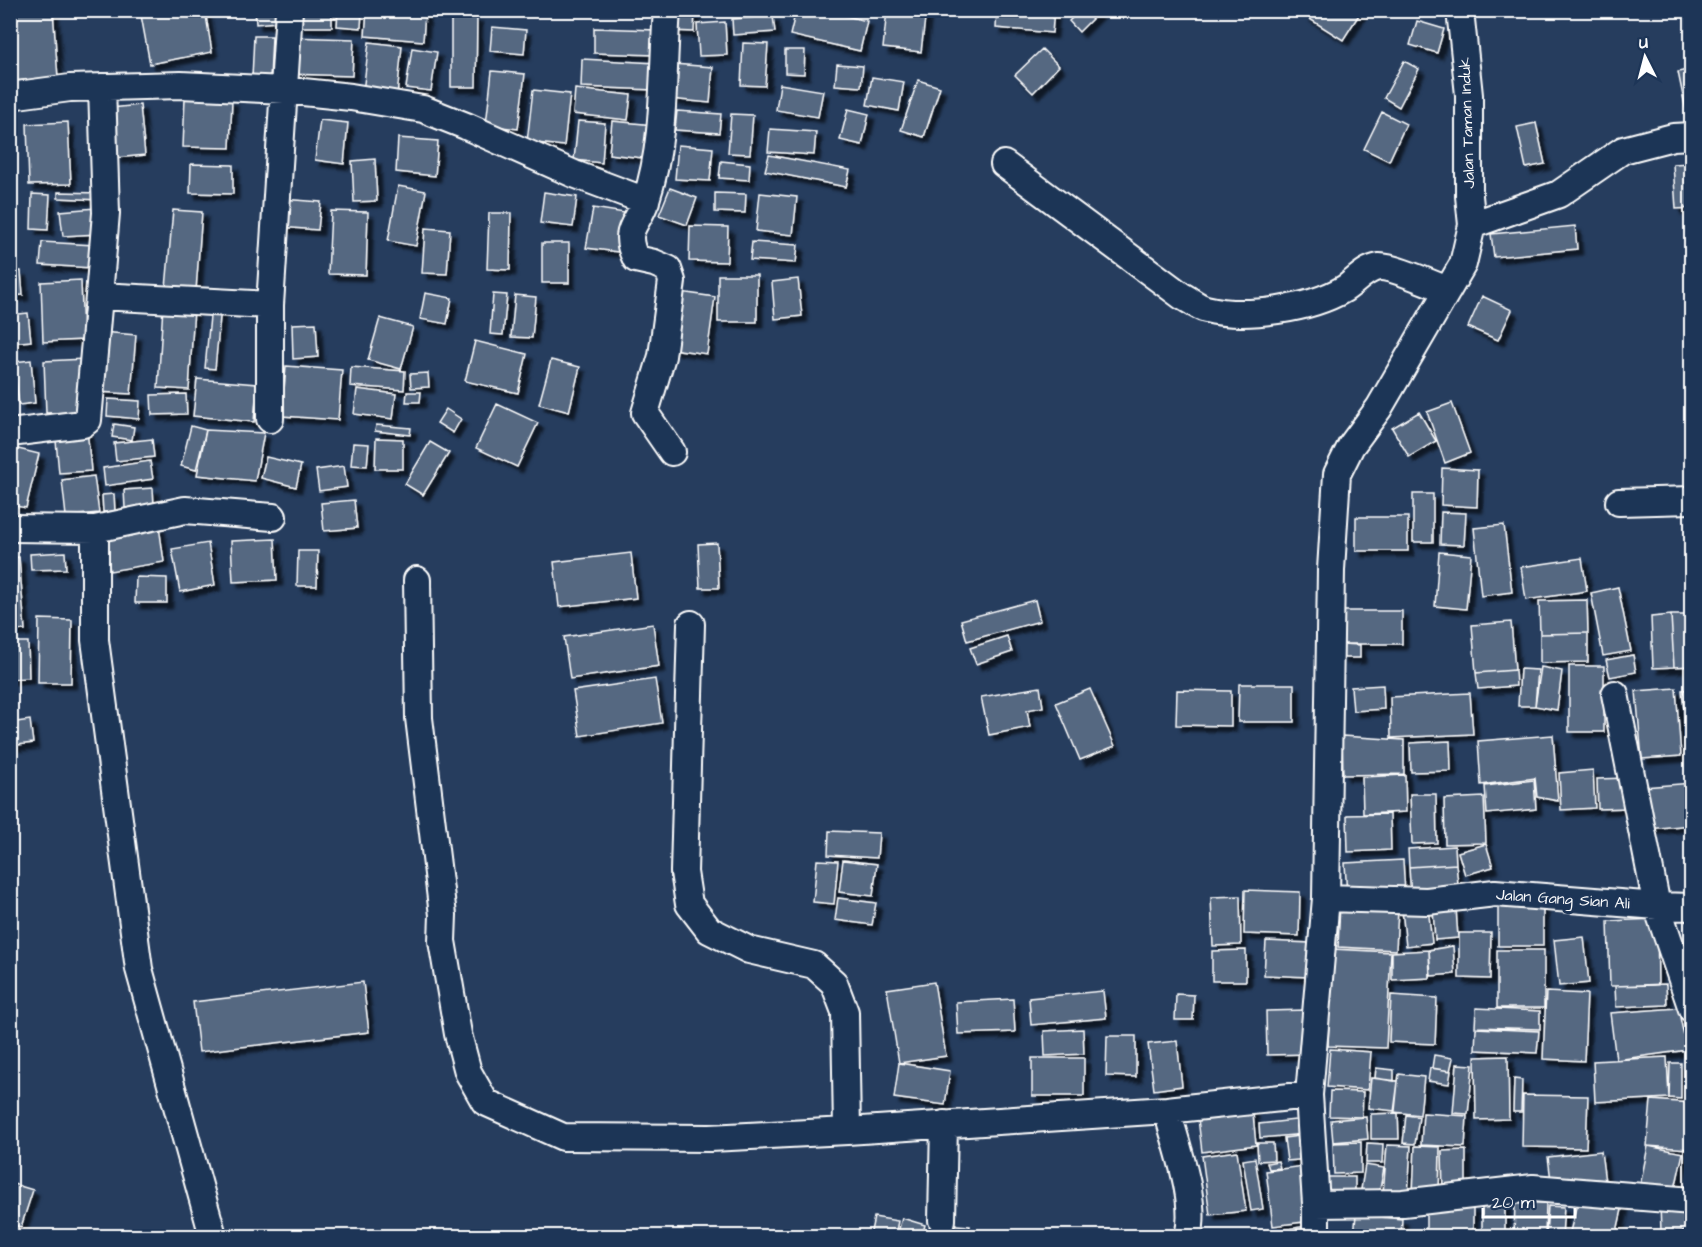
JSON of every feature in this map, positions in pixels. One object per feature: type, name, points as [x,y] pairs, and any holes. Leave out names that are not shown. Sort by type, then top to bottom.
[{"type":"street","points":[[270,419],[270,304],[289,10]]},
{"type":"street","points":[[668,10],[659,144],[646,201],[631,228],[631,248],[636,259],[654,262],[668,269],[672,281],[662,356],[645,413],[672,452]]},
{"type":"street","name":"Jalan Taman Induk","points":[[1316,1236],[1309,1095],[1326,898],[1331,570],[1337,474],[1351,446],[1379,408],[1463,264],[1470,230],[1469,95],[1460,10]]},
{"type":"street","points":[[10,96],[70,88],[182,85],[284,90],[351,97],[423,109],[574,174],[646,201]]},
{"type":"street","points":[[10,433],[83,424],[88,420],[106,213],[102,87]]},
{"type":"street","points":[[1470,230],[1559,194],[1623,150],[1673,137],[1692,136]]},
{"type":"street","points":[[1004,164],[1182,296],[1204,309],[1247,313],[1283,309],[1318,300],[1344,289],[1366,272],[1379,267],[1448,290]]},
{"type":"street","points":[[99,296],[270,304]]},
{"type":"street","points":[[1619,502],[1692,500]]},
{"type":"street","points":[[10,528],[95,529],[185,510],[273,517]]},
{"type":"street","points":[[95,529],[95,640],[139,969],[213,1236]]},
{"type":"street","points":[[417,580],[419,718],[443,915],[442,941],[468,1072],[485,1102],[562,1137],[710,1138],[1167,1110],[1309,1095]]},
{"type":"street","points":[[691,624],[684,873],[689,904],[709,930],[749,950],[814,965],[834,983],[845,1012],[847,1131]]},
{"type":"street","points":[[1615,694],[1657,906],[1692,1009]]},
{"type":"street","name":"Jalan Gang Sian Ali","points":[[1326,898],[1427,901],[1496,893],[1692,907]]},
{"type":"street","points":[[1167,1110],[1189,1193],[1192,1224],[1188,1236]]},
{"type":"street","points":[[942,1220],[944,1124]]},
{"type":"street","points":[[1316,1204],[1403,1203],[1533,1188],[1692,1201]]},
{"type":"building","points":[[10,10],[53,10],[58,78],[10,81]]},
{"type":"building","points":[[140,10],[205,10],[212,52],[150,64]]},
{"type":"building","points":[[255,10],[275,10],[276,22],[256,24]]},
{"type":"building","points":[[298,10],[332,10],[332,27],[298,27]]},
{"type":"building","points":[[338,10],[362,10],[361,28],[337,26]]},
{"type":"building","points":[[367,10],[425,13],[423,41],[365,36]]},
{"type":"building","points":[[674,10],[695,10],[694,32],[672,31]]},
{"type":"building","points":[[796,10],[822,10],[867,21],[860,51],[790,35]]},
{"type":"building","points":[[887,10],[926,10],[921,52],[883,48]]},
{"type":"building","points":[[997,10],[1054,10],[1052,33],[996,28]]},
{"type":"building","points":[[1080,10],[1101,10],[1079,32],[1069,21]]},
{"type":"building","points":[[1308,10],[1362,10],[1343,40],[1305,16]]},
{"type":"building","points":[[773,16],[775,32],[733,35],[732,19]]},
{"type":"building","points":[[451,17],[477,17],[476,87],[451,87]]},
{"type":"building","points":[[1417,21],[1444,29],[1437,53],[1410,45]]},
{"type":"building","points":[[725,22],[727,55],[699,56],[697,24]]},
{"type":"building","points":[[492,27],[526,30],[524,54],[490,51]]},
{"type":"building","points":[[594,28],[656,30],[655,55],[594,53]]},
{"type":"building","points":[[254,36],[272,36],[270,79],[252,78]]},
{"type":"building","points":[[289,37],[354,39],[352,76],[288,74]]},
{"type":"building","points":[[369,42],[402,46],[397,96],[363,92]]},
{"type":"building","points":[[743,43],[768,44],[765,86],[741,85]]},
{"type":"building","points":[[412,48],[437,52],[431,91],[406,88]]},
{"type":"building","points":[[1042,49],[1059,66],[1033,93],[1015,75]]},
{"type":"building","points":[[785,50],[805,50],[804,74],[785,73]]},
{"type":"building","points":[[582,59],[656,63],[654,90],[581,87]]},
{"type":"building","points":[[1404,61],[1419,69],[1399,107],[1384,98]]},
{"type":"building","points":[[673,64],[713,67],[710,103],[670,99]]},
{"type":"building","points":[[837,64],[863,66],[861,87],[835,85]]},
{"type":"building","points":[[1692,69],[1692,119],[1688,120],[1678,72]]},
{"type":"building","points":[[492,71],[525,74],[518,129],[486,125]]},
{"type":"building","points":[[872,77],[904,82],[899,111],[867,105]]},
{"type":"building","points":[[918,80],[940,87],[924,137],[901,130]]},
{"type":"building","points":[[780,84],[823,91],[818,117],[776,110]]},
{"type":"building","points":[[575,89],[631,95],[628,120],[573,114]]},
{"type":"building","points":[[533,90],[570,94],[564,146],[527,142]]},
{"type":"building","points":[[185,98],[232,100],[230,148],[183,147]]},
{"type":"building","points":[[140,105],[145,155],[116,158],[111,108]]},
{"type":"building","points":[[848,109],[869,114],[862,145],[840,140]]},
{"type":"building","points":[[677,111],[721,114],[719,133],[675,130]]},
{"type":"building","points":[[1382,112],[1406,124],[1389,161],[1364,149]]},
{"type":"building","points":[[731,114],[753,115],[750,154],[728,153]]},
{"type":"building","points":[[320,120],[348,123],[344,164],[315,160]]},
{"type":"building","points":[[578,121],[605,123],[602,163],[574,160]]},
{"type":"building","points":[[612,121],[654,125],[651,159],[609,154]]},
{"type":"building","points":[[68,122],[71,184],[29,185],[27,124]]},
{"type":"building","points":[[1536,123],[1545,164],[1526,168],[1517,127]]},
{"type":"building","points":[[770,129],[816,132],[814,155],[768,152]]},
{"type":"building","points":[[398,138],[438,141],[435,176],[396,172]]},
{"type":"building","points":[[678,145],[713,148],[710,181],[675,179]]},
{"type":"building","points":[[769,155],[850,170],[846,187],[765,171]]},
{"type":"building","points":[[375,159],[377,201],[354,202],[352,161]]},
{"type":"building","points":[[721,161],[750,164],[749,180],[719,178]]},
{"type":"building","points":[[1692,163],[1692,208],[1676,209],[1673,164]]},
{"type":"building","points":[[191,164],[233,165],[233,194],[190,193]]},
{"type":"building","points":[[398,186],[426,191],[416,246],[388,241]]},
{"type":"building","points":[[670,188],[697,198],[687,225],[659,215]]},
{"type":"building","points":[[58,192],[100,193],[100,200],[58,198]]},
{"type":"building","points":[[544,192],[577,197],[573,227],[540,223]]},
{"type":"building","points":[[715,193],[746,194],[745,213],[715,212]]},
{"type":"building","points":[[760,193],[797,197],[793,235],[756,231]]},
{"type":"building","points":[[32,194],[50,195],[48,230],[31,229]]},
{"type":"building","points":[[282,199],[321,202],[318,230],[279,227]]},
{"type":"building","points":[[96,208],[98,234],[63,236],[60,211]]},
{"type":"building","points":[[593,208],[625,213],[618,252],[586,248]]},
{"type":"building","points":[[173,210],[202,212],[196,290],[166,288]]},
{"type":"building","points":[[331,211],[368,212],[366,275],[328,274]]},
{"type":"building","points":[[489,213],[511,213],[510,270],[487,269]]},
{"type":"building","points":[[690,226],[728,227],[727,262],[689,261]]},
{"type":"building","points":[[1575,226],[1577,249],[1494,257],[1491,234]]},
{"type":"building","points":[[425,228],[450,230],[447,274],[422,273]]},
{"type":"building","points":[[42,242],[94,245],[93,268],[40,265]]},
{"type":"building","points":[[752,242],[798,245],[796,263],[750,260]]},
{"type":"building","points":[[542,243],[569,243],[569,283],[542,283]]},
{"type":"building","points":[[10,271],[21,271],[23,295],[10,296]]},
{"type":"building","points":[[718,275],[757,275],[757,322],[718,322]]},
{"type":"building","points":[[798,279],[802,316],[775,319],[772,282]]},
{"type":"building","points":[[81,280],[83,340],[43,342],[41,282]]},
{"type":"building","points":[[680,292],[715,297],[707,354],[672,349]]},
{"type":"building","points":[[425,293],[452,298],[447,324],[420,319]]},
{"type":"building","points":[[493,294],[507,295],[503,335],[490,334]]},
{"type":"building","points":[[515,295],[536,297],[532,338],[511,337]]},
{"type":"building","points":[[1482,296],[1512,310],[1498,340],[1468,327]]},
{"type":"building","points":[[163,306],[194,308],[189,390],[158,388]]},
{"type":"building","points":[[211,306],[221,307],[215,369],[205,368]]},
{"type":"building","points":[[28,313],[31,341],[10,343],[10,315]]},
{"type":"building","points":[[380,318],[413,327],[401,369],[368,360]]},
{"type":"building","points":[[316,323],[318,357],[293,359],[292,324]]},
{"type":"building","points":[[102,332],[136,335],[131,394],[97,392]]},
{"type":"building","points":[[475,341],[527,354],[518,393],[465,381]]},
{"type":"building","points":[[85,359],[88,412],[46,413],[44,361]]},
{"type":"building","points":[[31,360],[35,403],[19,405],[14,362]]},
{"type":"building","points":[[551,360],[580,367],[569,412],[539,404]]},
{"type":"building","points":[[286,366],[342,370],[338,420],[282,416]]},
{"type":"building","points":[[351,367],[405,371],[404,390],[350,386]]},
{"type":"building","points":[[428,373],[429,387],[411,388],[410,374]]},
{"type":"building","points":[[197,379],[257,384],[254,422],[193,416]]},
{"type":"building","points":[[357,389],[396,394],[393,419],[354,414]]},
{"type":"building","points":[[407,392],[421,392],[420,402],[406,402]]},
{"type":"building","points":[[186,394],[187,414],[152,415],[151,395]]},
{"type":"building","points":[[108,399],[140,401],[139,419],[107,416]]},
{"type":"building","points":[[1452,403],[1470,453],[1445,463],[1427,412]]},
{"type":"building","points":[[497,404],[538,423],[517,467],[476,448]]},
{"type":"building","points":[[446,409],[461,419],[453,433],[437,423]]},
{"type":"building","points":[[1419,412],[1436,441],[1409,457],[1392,428]]},
{"type":"building","points":[[114,424],[134,427],[132,440],[112,437]]},
{"type":"building","points":[[376,425],[411,428],[410,435],[375,431]]},
{"type":"building","points":[[191,426],[206,430],[196,470],[181,466]]},
{"type":"building","points":[[87,428],[91,471],[59,473],[55,430]]},
{"type":"building","points":[[206,430],[264,433],[255,481],[197,475]]},
{"type":"building","points":[[376,438],[403,439],[403,469],[375,469]]},
{"type":"building","points":[[152,439],[154,457],[116,461],[114,443]]},
{"type":"building","points":[[430,442],[449,453],[423,495],[405,484]]},
{"type":"building","points":[[353,443],[369,444],[367,466],[351,465]]},
{"type":"building","points":[[10,447],[39,454],[26,508],[10,505]]},
{"type":"building","points":[[266,457],[301,465],[296,487],[261,478]]},
{"type":"building","points":[[150,461],[153,479],[105,486],[103,468]]},
{"type":"building","points":[[344,466],[347,487],[319,491],[316,470]]},
{"type":"building","points":[[1442,468],[1478,470],[1477,507],[1441,505]]},
{"type":"building","points":[[94,476],[99,513],[66,516],[62,480]]},
{"type":"building","points":[[153,488],[154,506],[125,508],[124,490]]},
{"type":"building","points":[[114,494],[115,511],[103,512],[102,495]]},
{"type":"building","points":[[1413,494],[1433,494],[1433,542],[1413,542]]},
{"type":"building","points":[[354,500],[357,528],[324,531],[321,503]]},
{"type":"building","points":[[1441,512],[1466,513],[1464,545],[1440,544]]},
{"type":"building","points":[[1356,517],[1408,517],[1408,551],[1356,551]]},
{"type":"building","points":[[1504,525],[1512,592],[1481,596],[1474,528]]},
{"type":"building","points":[[159,526],[164,562],[110,571],[104,534]]},
{"type":"building","points":[[275,539],[277,580],[233,582],[231,541]]},
{"type":"building","points":[[208,543],[215,585],[180,592],[172,549]]},
{"type":"building","points":[[717,543],[719,588],[700,588],[698,544]]},
{"type":"building","points":[[298,551],[318,551],[317,586],[297,586]]},
{"type":"building","points":[[65,552],[66,569],[31,570],[30,554]]},
{"type":"building","points":[[1439,552],[1471,555],[1466,609],[1435,606]]},
{"type":"building","points":[[631,553],[636,598],[559,607],[554,562]]},
{"type":"building","points":[[19,557],[25,630],[10,631],[10,558]]},
{"type":"building","points":[[1582,558],[1587,591],[1526,600],[1521,567]]},
{"type":"building","points":[[136,577],[167,578],[167,603],[135,603]]},
{"type":"building","points":[[1618,587],[1631,651],[1603,656],[1591,593]]},
{"type":"building","points":[[1035,600],[1040,621],[967,641],[961,620]]},
{"type":"building","points":[[1587,600],[1588,633],[1540,634],[1539,601]]},
{"type":"building","points":[[1342,611],[1402,611],[1402,644],[1342,644]]},
{"type":"building","points":[[1671,615],[1689,615],[1691,666],[1674,667]]},
{"type":"building","points":[[1671,615],[1674,667],[1653,668],[1651,617]]},
{"type":"building","points":[[39,619],[72,620],[71,683],[38,683]]},
{"type":"building","points":[[1511,622],[1515,670],[1476,673],[1472,625]]},
{"type":"building","points":[[653,624],[659,666],[570,679],[564,637]]},
{"type":"building","points":[[1588,633],[1588,662],[1540,663],[1540,634]]},
{"type":"building","points":[[1007,636],[1012,652],[976,664],[970,648]]},
{"type":"building","points":[[10,642],[28,642],[29,678],[10,679]]},
{"type":"building","points":[[1342,644],[1360,645],[1360,658],[1341,658]]},
{"type":"building","points":[[1633,655],[1636,672],[1610,677],[1606,660]]},
{"type":"building","points":[[1569,666],[1604,666],[1604,732],[1569,732]]},
{"type":"building","points":[[1541,667],[1562,671],[1557,710],[1535,706]]},
{"type":"building","points":[[1520,669],[1538,670],[1535,706],[1518,706]]},
{"type":"building","points":[[1515,670],[1516,686],[1478,689],[1476,673]]},
{"type":"building","points":[[655,679],[662,723],[580,736],[573,691]]},
{"type":"building","points":[[1239,684],[1294,684],[1294,722],[1238,722]]},
{"type":"building","points":[[1383,685],[1384,709],[1353,711],[1351,687]]},
{"type":"building","points":[[1040,687],[1043,707],[1027,710],[1030,727],[989,735],[981,697]]},
{"type":"building","points":[[1676,688],[1681,756],[1642,759],[1636,691]]},
{"type":"building","points":[[1090,689],[1115,746],[1080,760],[1056,703]]},
{"type":"building","points":[[1692,689],[1692,730],[1686,730],[1682,690]]},
{"type":"building","points":[[1177,690],[1231,691],[1231,726],[1176,725]]},
{"type":"building","points":[[1470,693],[1473,734],[1391,738],[1390,697]]},
{"type":"building","points":[[30,720],[33,743],[10,746],[10,723]]},
{"type":"building","points":[[1553,735],[1558,801],[1537,797],[1535,778],[1481,785],[1478,741]]},
{"type":"building","points":[[1342,736],[1404,740],[1404,774],[1343,775]]},
{"type":"building","points":[[1450,741],[1451,771],[1411,772],[1410,743]]},
{"type":"building","points":[[1593,770],[1595,808],[1561,810],[1559,773]]},
{"type":"building","points":[[1405,775],[1406,812],[1363,814],[1362,777]]},
{"type":"building","points":[[1627,778],[1628,808],[1598,809],[1597,779]]},
{"type":"building","points":[[1534,780],[1536,809],[1487,814],[1485,786]]},
{"type":"building","points":[[1692,783],[1692,825],[1648,829],[1644,787]]},
{"type":"building","points":[[1410,794],[1436,794],[1437,843],[1412,844]]},
{"type":"building","points":[[1484,797],[1486,843],[1445,844],[1444,799]]},
{"type":"building","points":[[1390,814],[1391,850],[1348,852],[1347,815]]},
{"type":"building","points":[[829,831],[879,833],[877,858],[828,855]]},
{"type":"building","points":[[1486,844],[1493,867],[1465,875],[1458,852]]},
{"type":"building","points":[[1455,846],[1456,864],[1409,867],[1408,849]]},
{"type":"building","points":[[817,860],[838,861],[834,904],[813,902]]},
{"type":"building","points":[[843,860],[877,864],[873,896],[839,892]]},
{"type":"building","points":[[1403,860],[1405,893],[1347,896],[1345,863]]},
{"type":"building","points":[[1456,864],[1459,894],[1411,898],[1409,867]]},
{"type":"building","points":[[1245,890],[1300,892],[1299,936],[1244,934]]},
{"type":"building","points":[[1240,896],[1241,945],[1213,946],[1211,897]]},
{"type":"building","points":[[838,898],[876,903],[872,925],[835,920]]},
{"type":"building","points":[[1340,904],[1398,908],[1396,950],[1338,947]]},
{"type":"building","points":[[1498,906],[1543,906],[1543,946],[1498,946]]},
{"type":"building","points":[[1428,907],[1432,943],[1406,946],[1402,910]]},
{"type":"building","points":[[1456,908],[1458,938],[1435,940],[1433,909]]},
{"type":"building","points":[[1657,919],[1658,985],[1610,986],[1608,921]]},
{"type":"building","points":[[1459,933],[1491,933],[1490,979],[1459,978]]},
{"type":"building","points":[[1584,937],[1589,983],[1559,986],[1554,940]]},
{"type":"building","points":[[1266,941],[1310,943],[1308,977],[1264,975]]},
{"type":"building","points":[[1453,946],[1455,974],[1431,976],[1429,950]]},
{"type":"building","points":[[1332,949],[1391,952],[1386,1048],[1328,1046]]},
{"type":"building","points":[[1246,950],[1246,981],[1212,981],[1212,951]]},
{"type":"building","points":[[1429,950],[1430,978],[1392,980],[1392,952]]},
{"type":"building","points":[[1497,950],[1544,950],[1544,1008],[1497,1008]]},
{"type":"building","points":[[363,982],[369,1032],[199,1052],[193,1002]]},
{"type":"building","points":[[934,982],[946,1056],[899,1063],[887,989]]},
{"type":"building","points":[[1666,984],[1667,1005],[1616,1007],[1615,986]]},
{"type":"building","points":[[1103,991],[1106,1018],[1031,1025],[1029,998]]},
{"type":"building","points":[[1546,992],[1587,994],[1584,1061],[1543,1059]]},
{"type":"building","points":[[1176,994],[1194,995],[1193,1020],[1175,1020]]},
{"type":"building","points":[[1391,995],[1437,998],[1435,1044],[1389,1042]]},
{"type":"building","points":[[1013,999],[1015,1032],[958,1034],[956,1002]]},
{"type":"building","points":[[1476,1008],[1540,1011],[1540,1029],[1475,1027]]},
{"type":"building","points":[[1678,1008],[1687,1050],[1616,1060],[1610,1013]]},
{"type":"building","points":[[1307,1010],[1308,1054],[1267,1055],[1266,1011]]},
{"type":"building","points":[[1476,1028],[1539,1031],[1537,1053],[1475,1050]]},
{"type":"building","points":[[1083,1029],[1084,1054],[1045,1056],[1044,1031]]},
{"type":"building","points":[[1107,1036],[1136,1036],[1136,1077],[1106,1076]]},
{"type":"building","points":[[1177,1041],[1182,1086],[1154,1090],[1148,1044]]},
{"type":"building","points":[[1330,1049],[1371,1052],[1368,1090],[1327,1087]]},
{"type":"building","points":[[1434,1055],[1453,1058],[1450,1071],[1432,1068]]},
{"type":"building","points":[[1508,1056],[1509,1119],[1476,1120],[1475,1057]]},
{"type":"building","points":[[1667,1057],[1669,1098],[1595,1102],[1593,1061]]},
{"type":"building","points":[[1032,1058],[1084,1058],[1084,1096],[1032,1096]]},
{"type":"building","points":[[899,1063],[950,1071],[945,1105],[894,1098]]},
{"type":"building","points":[[1670,1063],[1681,1063],[1681,1099],[1669,1098]]},
{"type":"building","points":[[1457,1064],[1473,1065],[1468,1114],[1453,1113]]},
{"type":"building","points":[[1376,1068],[1394,1070],[1394,1081],[1375,1078]]},
{"type":"building","points":[[1430,1068],[1451,1071],[1449,1084],[1428,1081]]},
{"type":"building","points":[[1399,1074],[1424,1077],[1420,1115],[1394,1112]]},
{"type":"building","points":[[1371,1078],[1398,1081],[1395,1111],[1368,1108]]},
{"type":"building","points":[[1514,1079],[1522,1080],[1521,1112],[1513,1112]]},
{"type":"building","points":[[1330,1091],[1363,1092],[1362,1117],[1329,1116]]},
{"type":"building","points":[[1523,1095],[1588,1096],[1586,1148],[1522,1147]]},
{"type":"building","points":[[1651,1100],[1692,1103],[1689,1149],[1647,1146]]},
{"type":"building","points":[[1252,1103],[1256,1145],[1202,1152],[1197,1110]]},
{"type":"building","points":[[1398,1113],[1399,1139],[1371,1139],[1371,1114]]},
{"type":"building","points":[[1423,1113],[1467,1116],[1465,1147],[1421,1145]]},
{"type":"building","points":[[1406,1115],[1419,1117],[1415,1144],[1403,1143]]},
{"type":"building","points":[[1366,1117],[1368,1139],[1333,1142],[1331,1120]]},
{"type":"building","points":[[1304,1119],[1305,1134],[1260,1138],[1259,1124]]},
{"type":"building","points":[[1307,1135],[1310,1159],[1287,1161],[1284,1138]]},
{"type":"building","points":[[1361,1142],[1361,1173],[1334,1174],[1333,1143]]},
{"type":"building","points":[[1257,1143],[1273,1143],[1274,1160],[1258,1161]]},
{"type":"building","points":[[1367,1143],[1383,1144],[1382,1163],[1366,1163]]},
{"type":"building","points":[[1387,1145],[1411,1146],[1408,1196],[1383,1194]]},
{"type":"building","points":[[1415,1146],[1440,1147],[1439,1195],[1413,1195]]},
{"type":"building","points":[[1648,1146],[1683,1153],[1673,1198],[1639,1191]]},
{"type":"building","points":[[1466,1150],[1466,1190],[1443,1191],[1442,1151]]},
{"type":"building","points":[[1237,1151],[1246,1211],[1210,1215],[1202,1156]]},
{"type":"building","points":[[1601,1151],[1605,1182],[1552,1188],[1548,1157]]},
{"type":"building","points":[[1255,1158],[1263,1209],[1251,1211],[1243,1160]]},
{"type":"building","points":[[1278,1161],[1280,1168],[1269,1169],[1267,1163]]},
{"type":"building","points":[[1365,1165],[1384,1168],[1378,1199],[1360,1196]]},
{"type":"building","points":[[1304,1166],[1311,1221],[1273,1226],[1266,1171]]},
{"type":"building","points":[[1326,1177],[1355,1177],[1355,1197],[1327,1197]]},
{"type":"building","points":[[10,1183],[33,1190],[21,1227],[10,1224]]},
{"type":"building","points":[[1579,1195],[1623,1205],[1616,1236],[1569,1236]]},
{"type":"building","points":[[1482,1197],[1505,1197],[1505,1236],[1482,1236]]},
{"type":"building","points":[[1515,1202],[1546,1203],[1545,1236],[1514,1236]]},
{"type":"building","points":[[1691,1202],[1692,1231],[1661,1232],[1660,1204]]},
{"type":"building","points":[[1548,1206],[1564,1207],[1562,1236],[1546,1236]]},
{"type":"building","points":[[1426,1207],[1473,1207],[1473,1236],[1426,1236]]},
{"type":"building","points":[[1356,1215],[1402,1219],[1401,1236],[1354,1236]]},
{"type":"building","points":[[874,1217],[898,1221],[895,1236],[870,1236]]},
{"type":"building","points":[[902,1218],[925,1225],[922,1236],[897,1236]]},
{"type":"building","points":[[930,1223],[970,1226],[969,1236],[929,1236]]},
{"type":"building","points":[[1307,1226],[1309,1236],[1269,1236],[1268,1232]]}]
